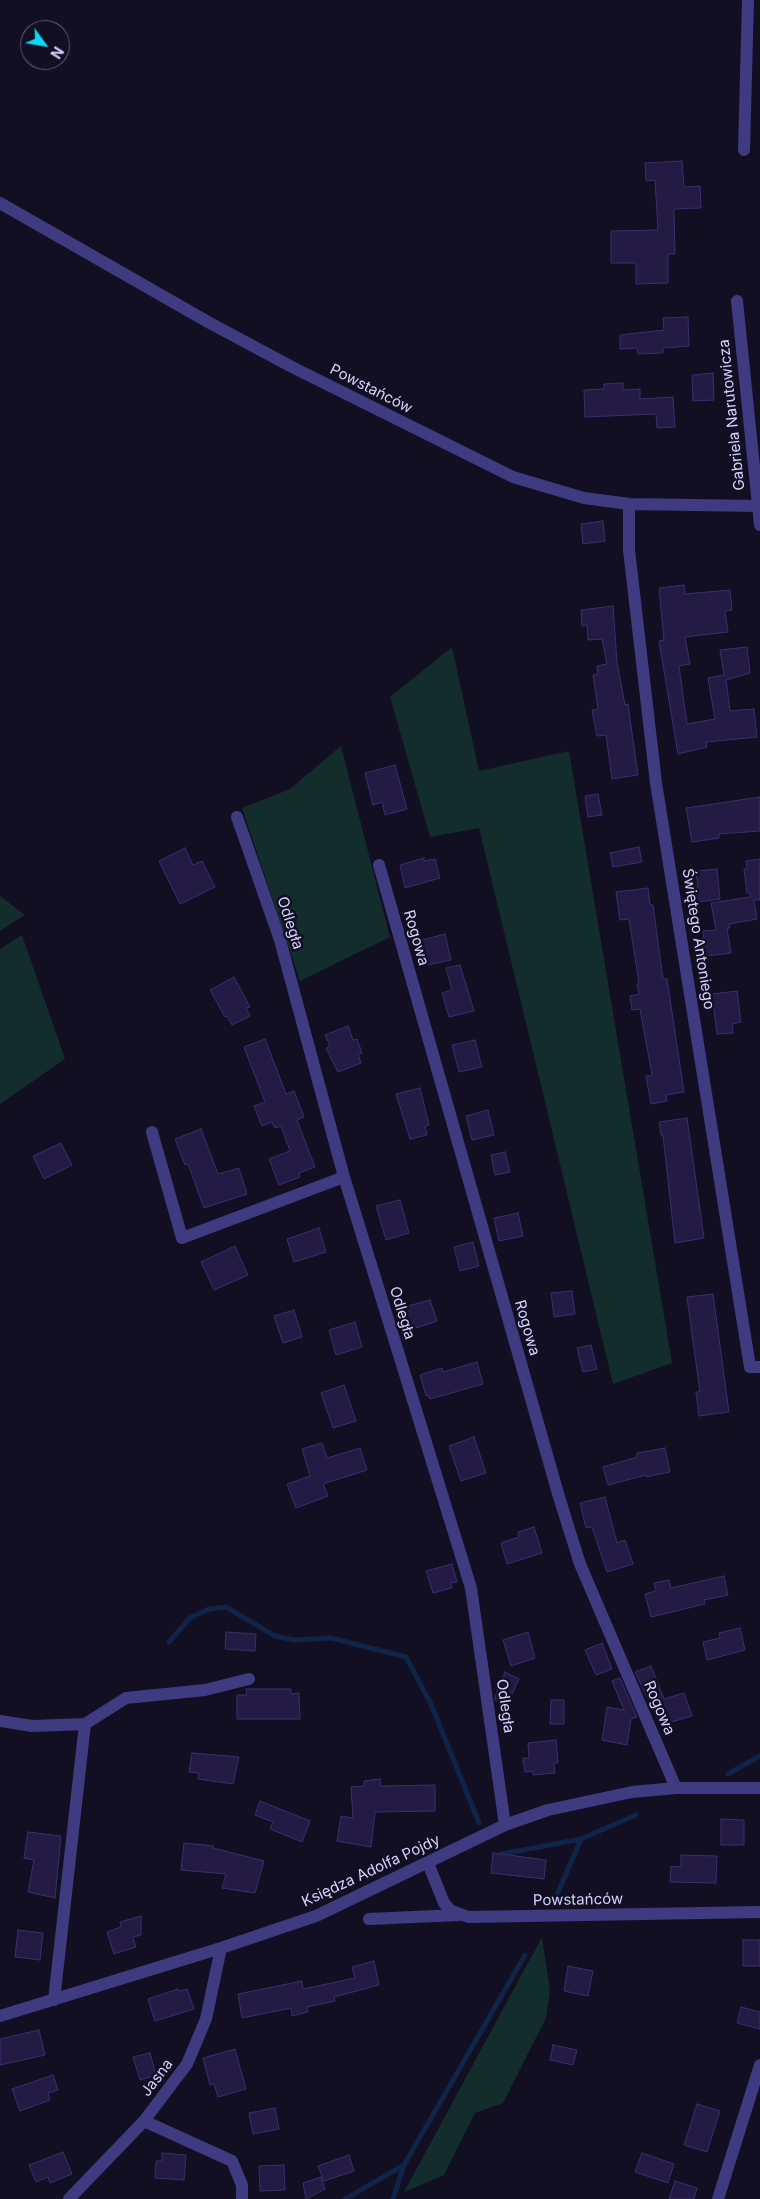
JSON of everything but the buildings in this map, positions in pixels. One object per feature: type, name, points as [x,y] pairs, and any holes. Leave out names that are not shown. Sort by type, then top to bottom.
[{"type":"street","points":[[744,150],[748,0]]},
{"type":"street","name":"Powstańców","points":[[0,203],[208,322],[448,446],[513,477],[584,498],[629,504],[758,506]]},
{"type":"street","name":"Gabriela Narutowicza","points":[[737,301],[756,444],[760,524]]},
{"type":"street","name":"Świętego Antoniego","points":[[629,504],[629,550],[656,783],[750,1367],[760,1367]]},
{"type":"street","name":"Odległa","points":[[237,817],[280,940],[344,1177],[471,1588],[505,1825]]},
{"type":"street","name":"Rogowa","points":[[378,865],[559,1497],[580,1564],[676,1788]]},
{"type":"street","points":[[152,1132],[182,1238],[344,1177]]},
{"type":"street","points":[[0,1721],[32,1726],[85,1724],[126,1698],[204,1690],[249,1679]]},
{"type":"street","points":[[54,2000],[85,1724]]},
{"type":"street","name":"Księdza Adolfa Pojdy","points":[[0,2016],[222,1948],[316,1916],[505,1825],[548,1810],[610,1795],[676,1788],[760,1788]]},
{"type":"street","points":[[428,1863],[444,1903],[459,1915]]},
{"type":"street","name":"Powstańców","points":[[369,1919],[459,1915],[479,1918],[760,1912]]},
{"type":"street","name":"Jasna","points":[[70,2199],[144,2121],[188,2064],[206,2019],[222,1948]]},
{"type":"street","points":[[718,2199],[760,2064]]},
{"type":"street","points":[[144,2121],[232,2161],[242,2185],[242,2199]]},
{"type":"green space","points":[[452,647],[479,771],[569,751],[672,1363],[613,1384],[479,828],[430,837],[390,697]]},
{"type":"green space","points":[[341,746],[390,937],[300,981],[242,808],[290,789]]},
{"type":"green space","points":[[0,896],[25,915],[0,931]]},
{"type":"green space","points":[[22,935],[65,1059],[0,1104],[0,949]]},
{"type":"green space","points":[[542,1937],[550,1990],[546,2018],[503,2103],[475,2113],[444,2175],[404,2192]]},
{"type":"waterway","points":[[169,1642],[190,1618],[209,1609],[226,1607],[275,1636],[294,1640],[331,1638],[406,1657],[431,1704],[479,1823]]},
{"type":"waterway","points":[[728,1774],[760,1756]]},
{"type":"waterway","points":[[553,1904],[581,1839],[636,1815]]},
{"type":"waterway","points":[[502,1854],[581,1839]]},
{"type":"waterway","points":[[345,2199],[404,2165],[525,1955]]},
{"type":"waterway","points":[[393,2199],[404,2165]]}]
